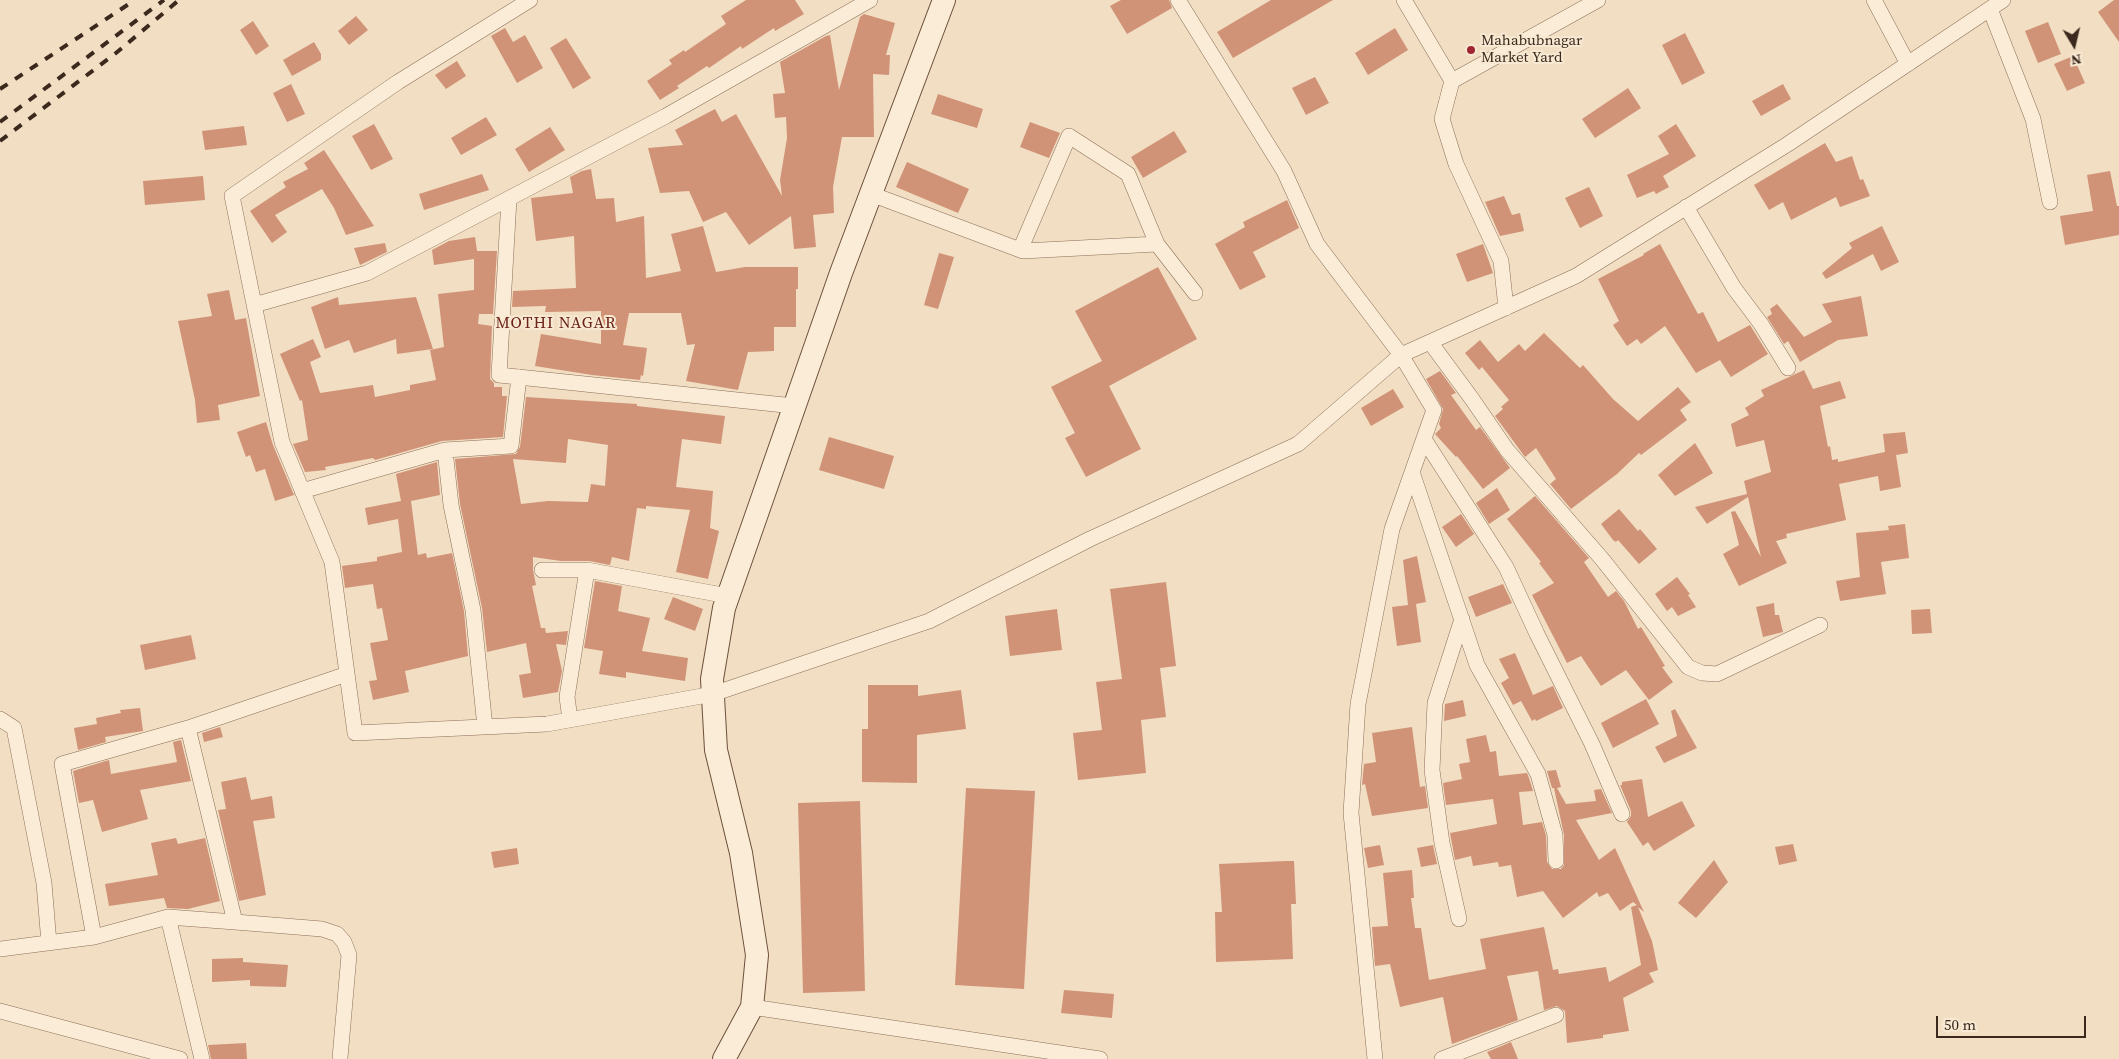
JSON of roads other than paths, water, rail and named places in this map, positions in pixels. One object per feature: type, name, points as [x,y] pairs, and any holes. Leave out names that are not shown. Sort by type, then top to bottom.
[{"type":"main road","points":[[724,1059],[752,1007],[757,955],[741,854],[716,750],[712,679],[724,608],[794,406],[944,0]]},
{"type":"street","points":[[530,0],[398,82],[232,196],[282,442],[332,562],[356,733],[547,724],[712,694],[929,621],[1090,539],[1298,444],[1401,355],[1576,276],[1788,144],[2003,0]]},
{"type":"street","points":[[254,305],[367,273],[666,116],[870,0]]},
{"type":"street","points":[[1178,0],[1284,172],[1317,244],[1401,355],[1434,410],[1392,529],[1358,704],[1351,813],[1375,1059]]},
{"type":"street","points":[[1404,0],[1452,81],[1442,119],[1456,164],[1501,261],[1506,308]]},
{"type":"street","points":[[1452,81],[1598,0]]},
{"type":"street","points":[[1874,0],[1908,64]]},
{"type":"street","points":[[1990,9],[2033,119],[2050,202]]},
{"type":"street","points":[[1023,251],[1023,243],[1069,136],[1128,174],[1157,244],[1195,293]]},
{"type":"street","points":[[871,194],[1023,251],[1157,244]]},
{"type":"street","points":[[509,199],[499,375],[794,406]]},
{"type":"street","points":[[1686,207],[1734,288],[1761,324],[1788,368]]},
{"type":"street","points":[[1430,342],[1472,398],[1507,450],[1602,559],[1688,666],[1702,673],[1717,674],[1820,625]]},
{"type":"street","points":[[302,491],[445,450],[511,446],[520,377]]},
{"type":"street","points":[[1424,440],[1506,567],[1592,744],[1622,814]]},
{"type":"street","points":[[445,450],[451,505],[473,610],[485,727]]},
{"type":"street","points":[[1412,472],[1477,666],[1538,774],[1555,835],[1556,861]]},
{"type":"street","points":[[542,570],[586,570],[728,596]]},
{"type":"street","points":[[570,719],[567,697],[586,570]]},
{"type":"street","points":[[1459,919],[1442,843],[1432,770],[1435,703],[1462,619]]},
{"type":"street","points":[[94,937],[62,764],[188,728],[347,674]]},
{"type":"street","points":[[0,719],[14,728],[44,883],[49,943]]},
{"type":"street","points":[[188,728],[235,922]]},
{"type":"street","points":[[0,949],[94,937],[168,917],[322,929],[336,934],[344,942],[349,955],[340,1058]]},
{"type":"street","points":[[168,917],[202,1059]]},
{"type":"street","points":[[752,1007],[1100,1059]]},
{"type":"street","points":[[0,1011],[180,1059]]},
{"type":"street","points":[[1442,1059],[1556,1014]]},
{"type":"railway","points":[[0,89],[135,0]]},
{"type":"railway","points":[[0,122],[164,0]]},
{"type":"railway","points":[[0,141],[116,53],[179,0]]},
{"type":"place","name":"Mahabubnagar Market Yard","points":[[1471,50]]},
{"type":"district","name":"MOTHI NAGAR","points":[[556,324]]}]
